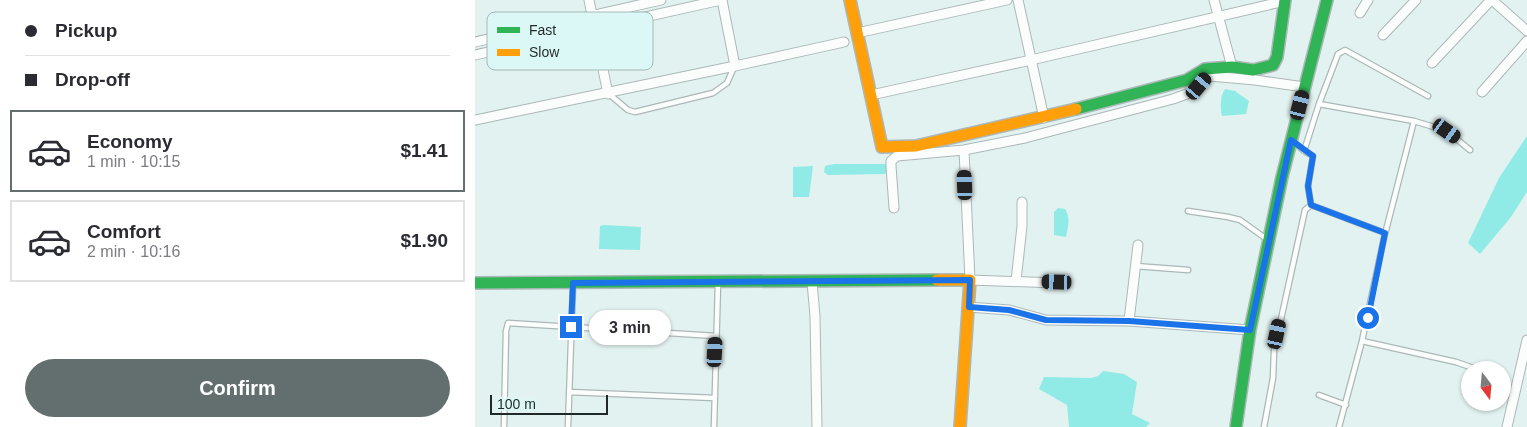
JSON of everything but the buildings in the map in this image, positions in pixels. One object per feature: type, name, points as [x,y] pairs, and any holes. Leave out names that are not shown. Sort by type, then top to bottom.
[{"type":"street","points":[[609,12],[661,0]]},
{"type":"street","points":[[653,15],[722,0],[735,66]]},
{"type":"street","points":[[850,0],[882,147],[916,146],[1044,118],[1187,80],[1205,69],[1232,67],[1253,70],[1273,65],[1277,57],[1285,1],[871,95]]},
{"type":"street","points":[[857,33],[1007,0]]},
{"type":"street","points":[[1018,0],[1044,118]]},
{"type":"street","points":[[1214,0],[1232,67]]},
{"type":"street","points":[[1236,427],[1250,330],[1291,140],[1327,0]]},
{"type":"street","points":[[1360,13],[1368,0]]},
{"type":"street","points":[[1383,35],[1416,0]]},
{"type":"street","points":[[1433,63],[1491,0],[1527,31]]},
{"type":"street","points":[[1482,92],[1527,41]]},
{"type":"street","points":[[475,120],[609,94],[844,42]]},
{"type":"street","points":[[604,70],[609,94]]},
{"type":"street","points":[[894,208],[891,161],[897,156],[964,150],[1025,138],[1173,99],[1192,92],[1205,78],[1210,76],[1304,87]]},
{"type":"street","points":[[960,427],[970,280],[964,150]]},
{"type":"street","points":[[1016,281],[1022,226],[1022,202]]},
{"type":"street","points":[[1129,321],[1138,245]]},
{"type":"street","points":[[475,283],[970,280],[1057,282]]},
{"type":"street","points":[[812,282],[815,316],[817,427]]},
{"type":"street","points":[[969,307],[1009,310],[1046,320],[1129,321],[1250,330]]},
{"type":"street","points":[[1507,427],[1527,340]]},
{"type":"lane","points":[[1305,150],[1319,104],[1338,54],[1345,50],[1427,96]]},
{"type":"lane","points":[[609,94],[628,110],[635,112],[713,93],[727,83],[735,66]]},
{"type":"lane","points":[[1319,104],[1414,121],[1447,131],[1470,150]]},
{"type":"lane","points":[[1339,427],[1362,341],[1385,233],[1414,121]]},
{"type":"lane","points":[[1291,140],[1313,156],[1308,186],[1311,205]]},
{"type":"lane","points":[[1311,205],[1385,233]]},
{"type":"lane","points":[[1264,427],[1273,378],[1274,351],[1285,299],[1305,210],[1311,205]]},
{"type":"lane","points":[[1188,211],[1241,220],[1269,241]]},
{"type":"lane","points":[[1135,266],[1188,270]]},
{"type":"lane","points":[[713,427],[718,282]]},
{"type":"lane","points":[[568,427],[573,283]]},
{"type":"lane","points":[[503,427],[506,331],[508,323],[716,336]]},
{"type":"lane","points":[[1362,341],[1461,364]]},
{"type":"lane","points":[[569,392],[715,398]]},
{"type":"lane","points":[[1319,395],[1346,404]]},
{"type":"water","points":[[1225,89],[1235,91],[1249,101],[1246,114],[1222,116],[1221,102]]},
{"type":"water","points":[[1527,136],[1527,192],[1511,217],[1480,254],[1468,243],[1499,178]]},
{"type":"water","points":[[834,164],[886,164],[888,169],[885,174],[828,175],[824,172],[825,166]]},
{"type":"water","points":[[813,166],[809,197],[793,197],[793,167]]},
{"type":"water","points":[[1058,208],[1065,209],[1068,216],[1069,223],[1066,237],[1054,235],[1054,212]]},
{"type":"water","points":[[600,226],[641,227],[640,250],[599,249]]},
{"type":"water","points":[[1103,371],[1124,374],[1137,382],[1132,414],[1150,423],[1146,427],[1069,427],[1067,405],[1039,389],[1044,377],[1091,378],[1098,376]]},
{"type":"traffic: fast","points":[[1076,109],[1187,80],[1205,69],[1232,67],[1253,70],[1273,65],[1277,57],[1285,0]]},
{"type":"traffic: fast","points":[[1236,427],[1250,330],[1282,177],[1327,0]]},
{"type":"traffic: fast","points":[[475,283],[937,280]]},
{"type":"traffic: slow","points":[[850,0],[882,147],[916,146],[1076,109]]},
{"type":"traffic: slow","points":[[937,280],[970,280],[960,427]]},
{"type":"route","points":[[571,327],[573,283],[970,280],[969,307],[1009,310],[1046,320],[1086,322],[1129,321],[1250,330],[1291,140],[1313,156],[1308,186],[1311,205],[1385,233],[1368,318]]}]
